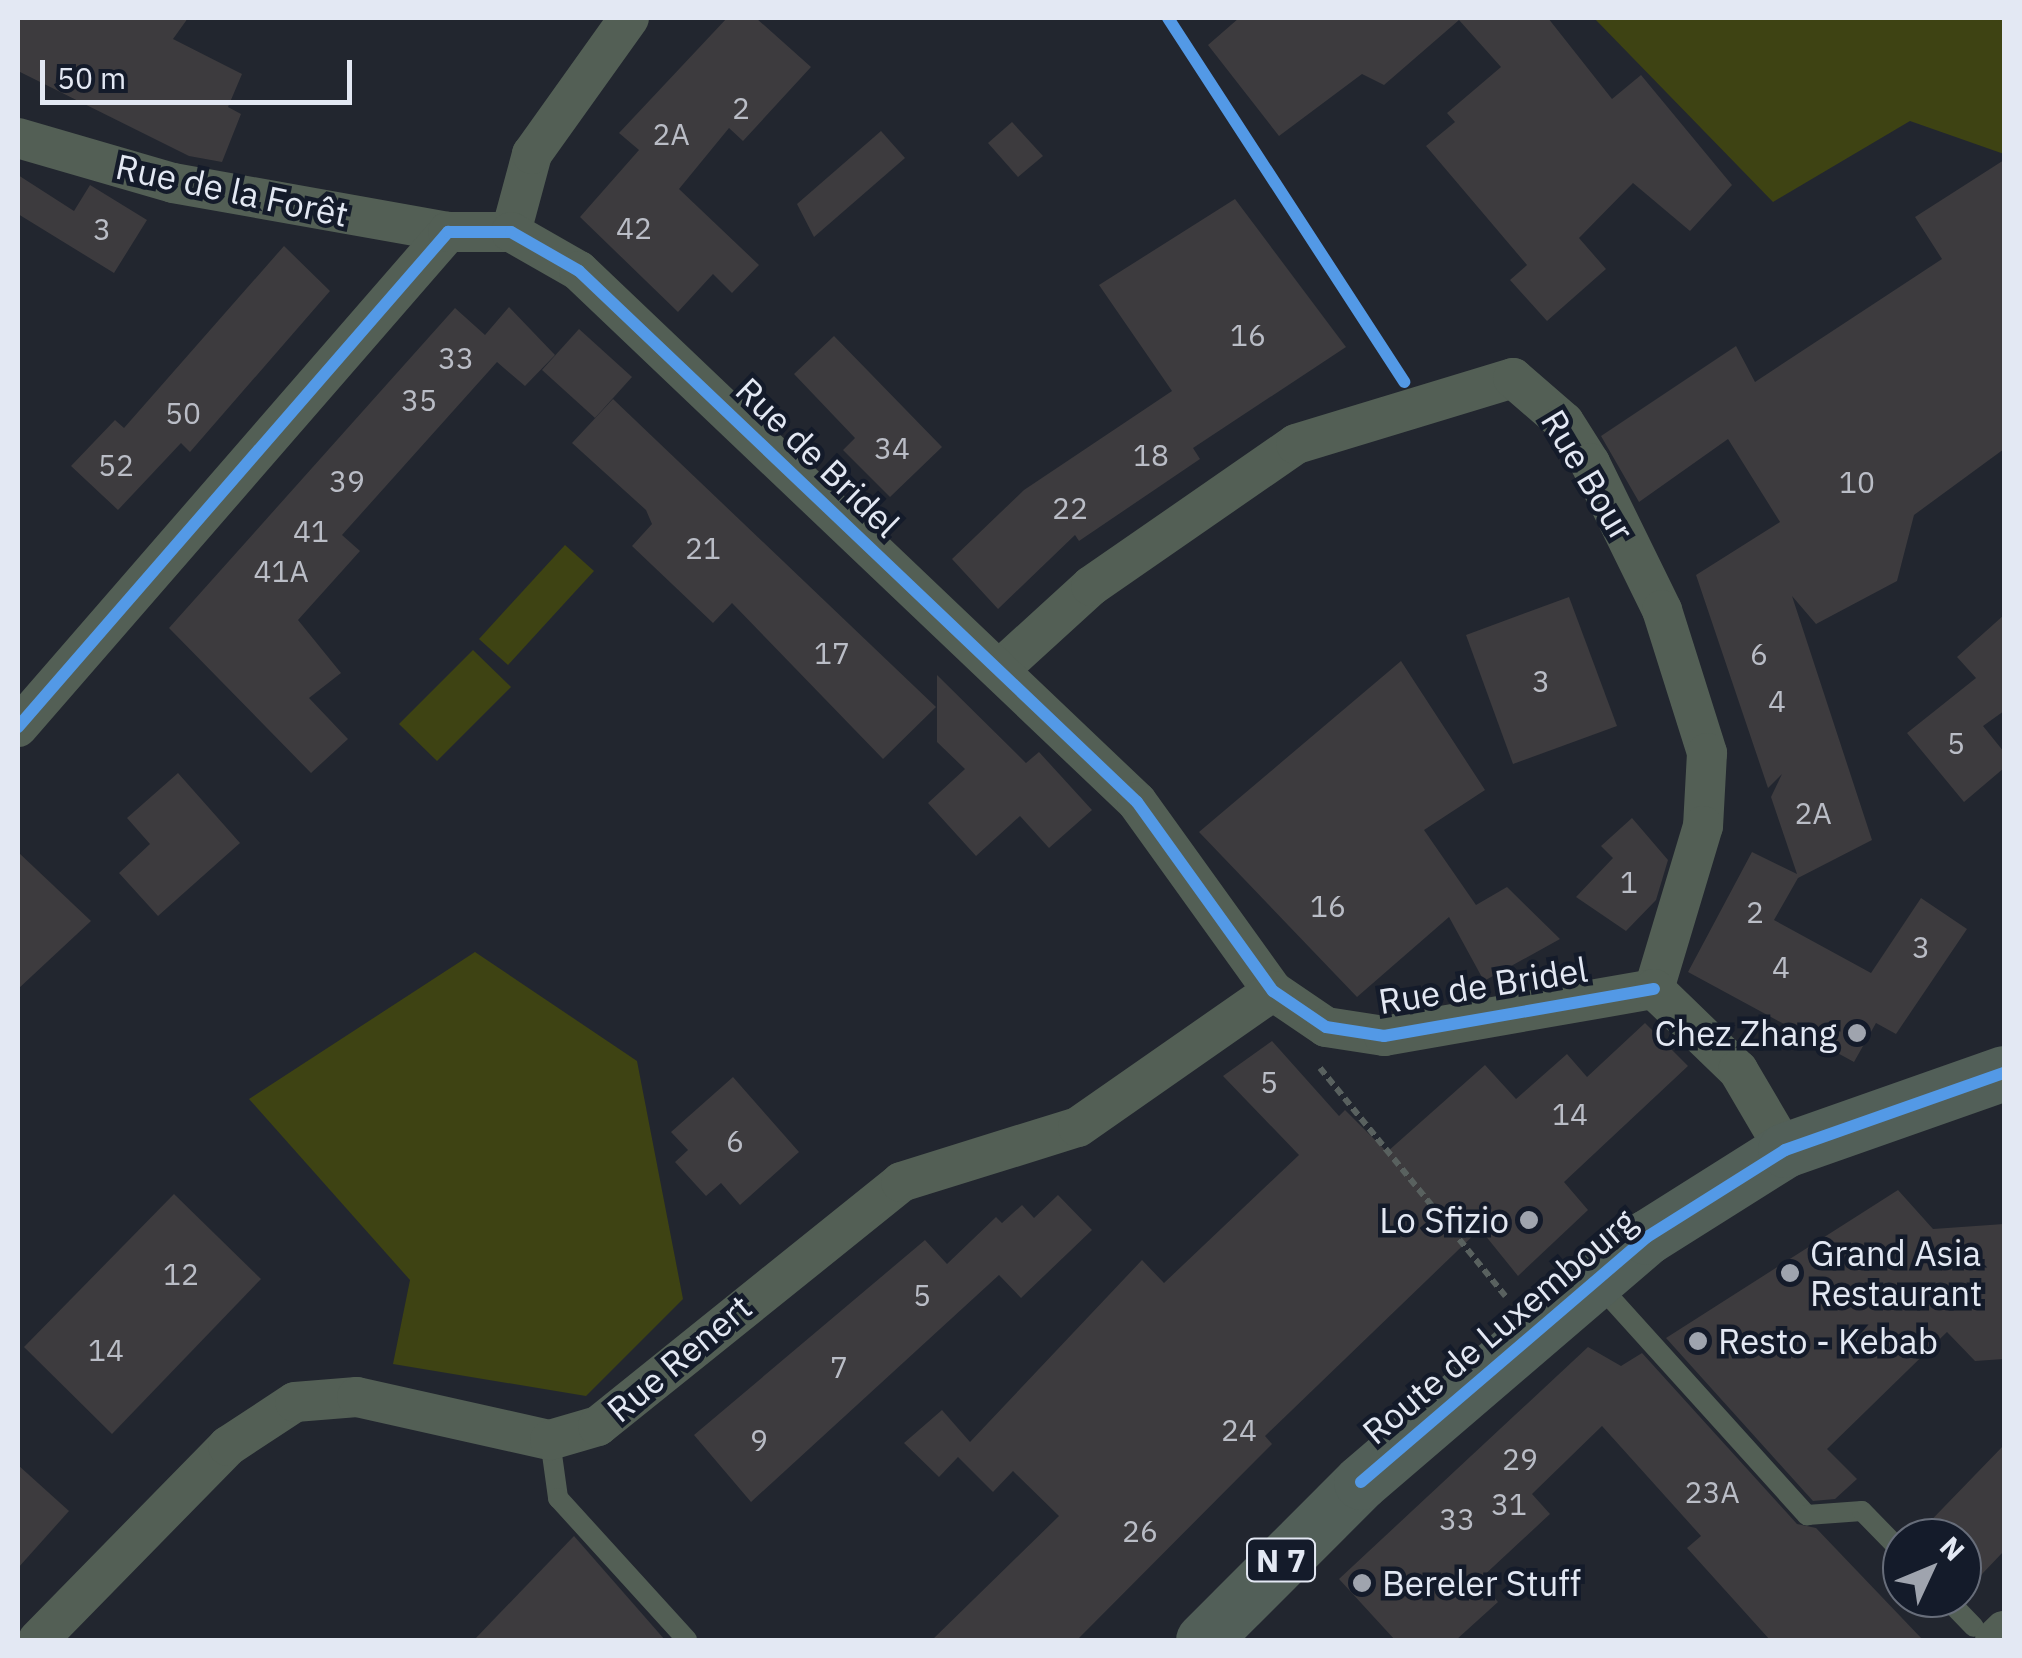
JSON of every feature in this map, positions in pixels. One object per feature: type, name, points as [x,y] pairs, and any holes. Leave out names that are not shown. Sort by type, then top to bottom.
[{"type":"main road","name":"Route de Luxembourg","points":[[1204,1640],[1361,1482],[1594,1279],[1785,1150],[2004,1073]]},
{"type":"street","points":[[512,232],[532,154],[629,18]]},
{"type":"street","name":"Rue de la Forêt","points":[[18,138],[173,183],[448,232]]},
{"type":"street","points":[[18,726],[448,232]]},
{"type":"street","name":"Rue de Bridel","points":[[448,232],[512,232],[579,270],[1137,802],[1273,992],[1326,1028],[1384,1036],[1654,989]]},
{"type":"street","name":"Rue Bour","points":[[999,670],[1091,586],[1296,444],[1513,378],[1564,422],[1604,491],[1662,610],[1707,753],[1703,826],[1654,989]]},
{"type":"street","points":[[1654,989],[1738,1070],[1785,1150]]},
{"type":"street","name":"Rue Renert","points":[[38,1640],[228,1446],[295,1402],[358,1398],[550,1440],[598,1426],[900,1182],[1078,1127],[1273,992]]},
{"type":"lane","points":[[1594,1279],[1807,1515],[1862,1511],[1882,1532]]},
{"type":"lane","points":[[550,1440],[558,1498],[687,1640]]},
{"type":"path","points":[[1313,1059],[1506,1296]]},
{"type":"green space","points":[[1594,18],[2004,18],[2004,154],[1910,121],[1773,202]]},
{"type":"green space","points":[[565,545],[594,571],[508,665],[479,639]]},
{"type":"green space","points":[[473,650],[511,687],[437,761],[399,724]]},
{"type":"green space","points":[[475,952],[637,1061],[683,1299],[586,1396],[393,1364],[410,1280],[249,1099]]},
{"type":"building","points":[[18,18],[188,18],[173,39],[242,74],[228,107],[241,114],[222,162],[189,156],[18,71]]},
{"type":"building","points":[[727,18],[756,18],[811,67],[743,141],[729,128],[679,189],[759,265],[732,293],[713,274],[678,312],[580,217],[639,150],[619,133]]},
{"type":"building","points":[[1239,18],[1548,18],[1612,99],[1641,75],[1732,185],[1690,231],[1633,183],[1579,238],[1606,269],[1547,321],[1510,280],[1527,265],[1426,146],[1455,122],[1447,113],[1501,67],[1459,20],[1384,85],[1362,74],[1279,136],[1208,45]]},
{"type":"building","points":[[1012,122],[1043,156],[1018,177],[988,143]]},
{"type":"building","points":[[881,131],[905,158],[814,237],[797,204]]},
{"type":"building","points":[[2004,160],[2004,449],[1914,515],[1897,581],[1816,624],[1792,596],[1872,840],[1798,878],[1774,920],[1871,973],[1921,898],[1967,929],[1896,1034],[1876,1023],[1854,1062],[1688,972],[1752,852],[1797,874],[1771,797],[1782,774],[1768,788],[1696,575],[1780,522],[1728,439],[1639,502],[1601,436],[1736,346],[1755,382],[1942,259],[1915,217]]},
{"type":"building","points":[[18,175],[74,211],[90,185],[147,220],[114,273],[18,214]]},
{"type":"building","points":[[1235,199],[1346,347],[1193,448],[1200,459],[1079,541],[1075,535],[998,609],[952,559],[1024,490],[1172,391],[1099,285]]},
{"type":"building","points":[[284,246],[330,291],[190,452],[181,443],[118,510],[71,466],[115,420],[124,428]]},
{"type":"building","points":[[509,307],[555,355],[525,386],[497,362],[342,535],[360,551],[298,620],[341,673],[309,698],[348,739],[311,773],[169,628],[455,308],[485,335]]},
{"type":"building","points":[[579,329],[632,377],[595,418],[542,370]]},
{"type":"building","points":[[834,336],[942,447],[890,497],[843,450],[855,438],[794,374]]},
{"type":"building","points":[[613,399],[936,707],[883,759],[732,603],[713,623],[632,546],[652,524],[646,510],[572,443]]},
{"type":"building","points":[[1569,597],[1617,726],[1513,764],[1466,635]]},
{"type":"building","points":[[2004,615],[2004,711],[1983,726],[2004,752],[2004,768],[1964,802],[1907,733],[1976,678],[1957,657]]},
{"type":"building","points":[[1401,661],[1485,790],[1424,830],[1476,905],[1507,887],[1560,939],[1484,981],[1449,917],[1357,997],[1199,832]]},
{"type":"building","points":[[937,675],[1026,763],[1039,752],[1092,810],[1049,848],[1020,816],[976,856],[928,803],[965,769],[937,742]]},
{"type":"building","points":[[178,773],[240,843],[158,916],[119,873],[150,844],[127,818]]},
{"type":"building","points":[[1632,818],[1668,860],[1656,900],[1626,931],[1576,897],[1613,858],[1601,846]]},
{"type":"building","points":[[18,852],[91,921],[18,989]]},
{"type":"building","points":[[1645,1023],[1688,1066],[1564,1182],[1588,1210],[1518,1276],[1480,1229],[1265,1436],[1272,1444],[1077,1640],[932,1640],[1059,1516],[1013,1471],[993,1492],[958,1457],[939,1477],[904,1443],[942,1410],[970,1442],[1142,1260],[1164,1283],[1299,1155],[1223,1076],[1272,1041],[1339,1116],[1345,1110],[1387,1152],[1485,1065],[1516,1099],[1567,1054],[1587,1077]]},
{"type":"building","points":[[733,1077],[799,1152],[740,1205],[721,1183],[706,1196],[675,1162],[688,1150],[671,1132]]},
{"type":"building","points":[[1898,1190],[1933,1229],[2004,1224],[2004,1359],[1975,1361],[1947,1332],[1827,1449],[1857,1479],[1835,1499],[1813,1501],[1666,1338]]},
{"type":"building","points":[[174,1194],[261,1279],[112,1434],[24,1347]]},
{"type":"building","points":[[1058,1195],[1092,1230],[1021,1298],[999,1275],[751,1502],[694,1435],[925,1240],[947,1264],[996,1217],[1002,1223],[1022,1205],[1034,1218]]},
{"type":"building","points":[[1588,1347],[1621,1366],[1642,1353],[1797,1524],[1816,1528],[1882,1597],[1882,1618],[1902,1618],[1923,1640],[1770,1640],[1687,1548],[1701,1536],[1602,1426],[1532,1494],[1550,1514],[1479,1580],[1498,1602],[1456,1640],[1395,1640],[1339,1579]]},
{"type":"building","points":[[2004,1445],[2004,1551],[1982,1574],[1982,1518],[1933,1518]]},
{"type":"building","points":[[18,1465],[69,1511],[18,1568]]},
{"type":"building","points":[[574,1536],[665,1640],[474,1640]]},
{"type":"cycle path","points":[[1168,18],[1404,382]]},
{"type":"cycle path","points":[[18,727],[448,232],[511,232],[579,271],[1137,802],[1273,991],[1326,1027],[1384,1036],[1654,989]]},
{"type":"cycle path","points":[[1361,1482],[1647,1237],[1785,1150],[2004,1073]]},
{"type":"place","name":"Chez Zhang","points":[[1857,1033]]},
{"type":"place","name":"Lo Sfizio","points":[[1529,1220]]},
{"type":"place","name":"Grand Asia Restaurant","points":[[1790,1273]]},
{"type":"place","name":"Resto - Kebab","points":[[1698,1341]]},
{"type":"place","name":"Bereler Stuff","points":[[1362,1583]]}]
